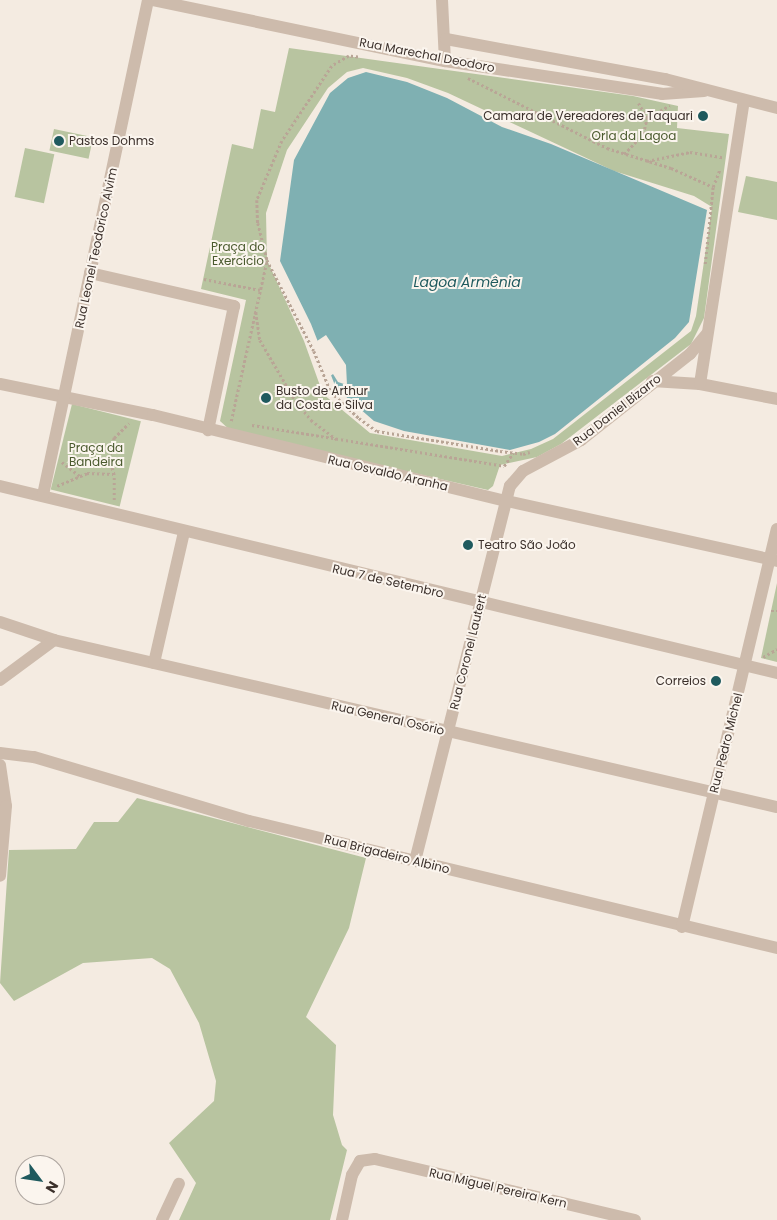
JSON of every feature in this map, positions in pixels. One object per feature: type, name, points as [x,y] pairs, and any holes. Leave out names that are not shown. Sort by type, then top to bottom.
[{"type":"street","name":"Rua Marechal Deodoro","points":[[150,0],[445,61],[662,94],[704,91]]},
{"type":"street","name":"Rua Leonel Teodorico Alvim","points":[[47,492],[90,273],[150,0]]},
{"type":"street","points":[[442,0],[446,39],[445,61]]},
{"type":"street","name":"Rua Marechal Deodoro","points":[[446,39],[665,79],[704,91],[777,108]]},
{"type":"street","points":[[581,82],[584,64]]},
{"type":"street","points":[[700,384],[744,101]]},
{"type":"street","points":[[90,273],[234,306],[208,430]]},
{"type":"street","name":"Rua Daniel Bizarro","points":[[507,501],[510,486],[523,471],[581,440],[652,381],[690,354],[707,334]]},
{"type":"street","points":[[652,381],[700,384],[777,399]]},
{"type":"street","name":"Rua Osvaldo Aranha","points":[[0,384],[208,430],[507,501],[774,560]]},
{"type":"street","name":"Rua 7 de Setembro","points":[[0,486],[47,492],[184,532],[777,672]]},
{"type":"street","name":"Rua Coronel Lautert","points":[[415,862],[507,501]]},
{"type":"street","name":"Rua Pedro Michel","points":[[682,927],[745,664],[774,560],[777,529]]},
{"type":"street","points":[[154,663],[184,532]]},
{"type":"street","name":"Rua General Osório","points":[[0,622],[54,640],[777,807]]},
{"type":"street","points":[[0,680],[54,640]]},
{"type":"street","name":"Rua Brigadeiro Albino","points":[[0,753],[34,757],[249,821],[682,927],[777,948]]},
{"type":"street","points":[[0,764],[6,806],[0,876]]},
{"type":"street","name":"Rua Miguel Pereira Kern","points":[[342,1220],[352,1175],[360,1161],[375,1159],[619,1218],[635,1220]]},
{"type":"street","points":[[162,1220],[178,1184]]},
{"type":"path","points":[[366,58],[349,56],[332,66],[282,141],[257,200],[258,223],[267,260],[314,351],[331,392],[359,418],[377,431],[513,453],[523,454],[538,448]]},
{"type":"path","points":[[459,73],[624,154],[713,187],[704,265]]},
{"type":"path","points":[[624,154],[643,134],[647,118],[633,96]]},
{"type":"path","points":[[647,118],[670,107],[673,99]]},
{"type":"path","points":[[644,161],[690,152],[724,158]]},
{"type":"path","points":[[240,423],[231,421],[267,260]]},
{"type":"path","points":[[204,279],[260,290]]},
{"type":"path","points":[[256,309],[260,340],[295,400],[311,420],[340,441]]},
{"type":"path","points":[[114,504],[114,475],[110,460],[114,438],[133,419]]},
{"type":"path","points":[[250,424],[340,441],[504,466],[513,453]]},
{"type":"path","points":[[58,459],[80,477]]},
{"type":"path","points":[[47,492],[87,473],[108,471],[114,475]]},
{"type":"path","points":[[771,611],[777,611]]},
{"type":"path","points":[[761,658],[777,650]]},
{"type":"green space","points":[[289,48],[633,96],[678,106],[677,128],[729,134],[704,318],[691,344],[561,444],[537,457],[500,465],[493,486],[488,490],[231,431],[220,421],[246,300],[201,289],[232,144],[253,149],[261,109],[275,112]],"holes":[[[363,68],[407,78],[448,93],[614,171],[694,196],[712,207],[696,316],[691,331],[553,439],[531,449],[502,456],[370,433],[323,394],[304,341],[267,260],[266,213],[287,150],[328,88],[347,72]]]},
{"type":"green space","points":[[54,129],[93,137],[89,159],[49,151]]},
{"type":"green space","points":[[25,148],[54,154],[44,203],[15,197]]},
{"type":"green space","points":[[746,176],[777,182],[777,220],[738,212]]},
{"type":"green space","name":"Praça da Bandeira","points":[[72,404],[141,421],[120,507],[51,489]]},
{"type":"green space","points":[[777,583],[777,662],[761,658]]},
{"type":"green space","points":[[137,798],[366,858],[349,928],[306,1017],[336,1045],[333,1115],[342,1145],[347,1150],[330,1220],[179,1220],[196,1183],[169,1143],[214,1101],[216,1081],[199,1023],[170,969],[152,958],[83,963],[14,1001],[0,983],[9,850],[76,849],[94,822],[118,822]]},
{"type":"water","name":"Lagoa Armênia","points":[[366,72],[407,82],[447,98],[502,127],[551,144],[707,210],[689,322],[675,338],[555,434],[539,442],[510,450],[404,431],[374,421],[336,388],[311,324],[280,261],[294,160],[330,93],[348,78]]},
{"type":"pier","points":[[326,335],[346,365],[347,385],[338,382],[333,374],[329,377],[317,341]]},
{"type":"place","name":"Camara de Vereadores de Taquari","points":[[703,116]]},
{"type":"place","name":"Pastos Dohms","points":[[59,141]]},
{"type":"place","name":"Busto de Arthur da Costa e Silva","points":[[266,398]]},
{"type":"place","name":"Teatro São João","points":[[468,545]]},
{"type":"place","name":"Correios","points":[[716,681]]},
{"type":"park label","name":"Orla da Lagoa","points":[[634,136]]},
{"type":"park label","name":"Praça do Exercício","points":[[238,254]]}]
